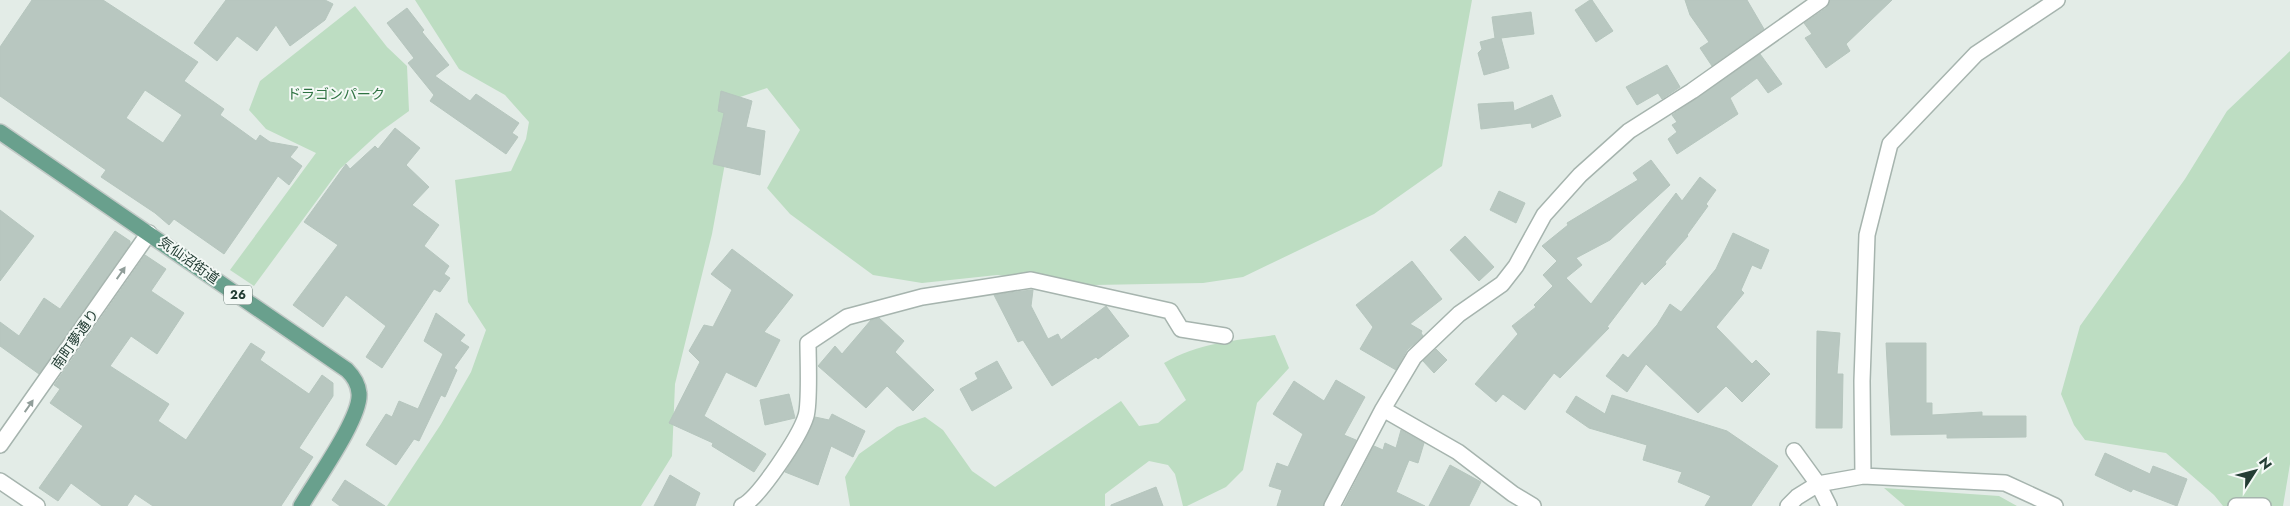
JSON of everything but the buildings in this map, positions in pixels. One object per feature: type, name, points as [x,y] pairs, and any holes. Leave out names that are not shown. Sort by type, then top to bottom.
[{"type":"main road","name":"気仙沼街道","points":[[0,132],[347,370],[356,380],[360,394],[356,413],[300,506]]},
{"type":"street","points":[[1332,506],[1383,409],[1414,357],[1459,314],[1502,284],[1516,266],[1544,215],[1580,175],[1629,131],[1692,91],[1821,0]]},
{"type":"street","points":[[1863,476],[1862,382],[1867,235],[1890,144],[1976,54],[2057,0]]},
{"type":"street","name":"南町夢通り","points":[[0,446],[149,233]]},
{"type":"street","points":[[742,506],[750,502],[782,459],[806,416],[808,343],[847,317],[922,297],[1031,280],[1170,311],[1181,329],[1225,336]]},
{"type":"street","points":[[1383,409],[1458,452],[1513,500],[1533,506]]},
{"type":"street","points":[[1794,451],[1818,484],[1829,506]]},
{"type":"street","points":[[1788,506],[1797,497],[1818,484],[1863,476],[2005,483],[2055,506]]},
{"type":"street","points":[[0,481],[36,506]]},
{"type":"street","points":[[2236,506],[2263,506]]},
{"type":"green space","points":[[415,0],[1472,0],[1442,166],[1374,214],[1243,277],[1203,283],[1094,285],[997,275],[922,283],[873,275],[790,214],[767,188],[800,130],[767,88],[737,98],[712,234],[675,384],[672,456],[641,506],[387,506],[441,424],[471,372],[486,330],[468,302],[455,180],[511,171],[526,139],[529,122],[505,95],[459,69]]},
{"type":"green space","name":"ドラゴンパーク","points":[[355,6],[387,47],[407,66],[409,111],[380,132],[340,169],[254,286],[230,270],[316,153],[266,129],[249,110],[260,81]]},
{"type":"green space","points":[[2290,51],[2290,464],[2283,506],[2223,506],[2214,495],[2166,453],[2085,440],[2074,425],[2061,394],[2080,326],[2185,179],[2227,111]]},
{"type":"green space","points":[[1275,335],[1289,368],[1257,403],[1243,470],[1226,487],[1187,506],[1183,506],[1175,474],[1168,465],[1149,461],[1105,494],[1105,506],[850,506],[845,477],[859,454],[897,427],[925,417],[943,430],[972,471],[995,487],[1121,401],[1139,426],[1158,423],[1186,400],[1164,363],[1177,356],[1204,347]]},
{"type":"green space","points":[[1884,488],[1999,496],[2017,506],[1905,506]]}]
